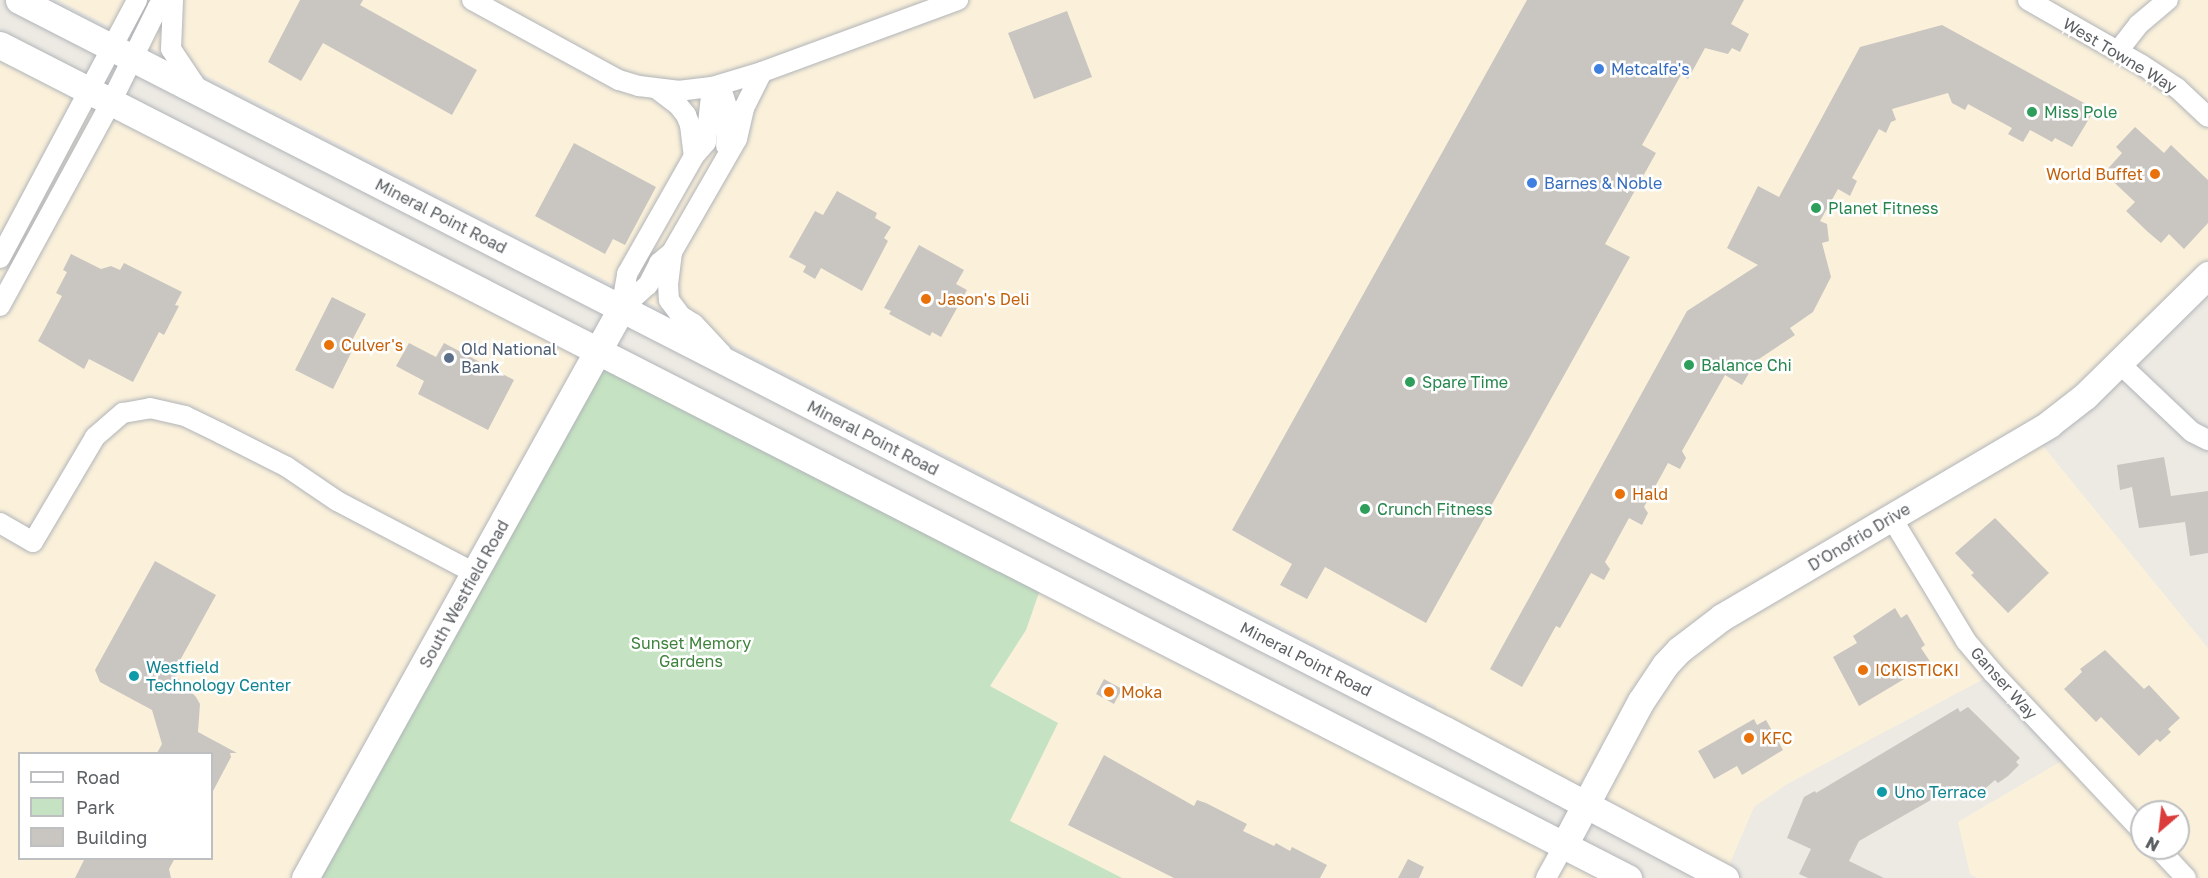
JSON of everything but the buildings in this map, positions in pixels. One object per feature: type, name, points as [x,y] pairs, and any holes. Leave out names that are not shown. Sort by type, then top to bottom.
[{"type":"main road","name":"Mineral Point Road","points":[[19,0],[1586,804],[1725,878]]},
{"type":"main road","points":[[0,45],[1628,878]]},
{"type":"main road","name":"D'Onofrio Drive","points":[[1564,844],[1641,701],[1665,665],[1679,650],[1722,617],[2049,424],[2085,396],[2208,274]]},
{"type":"main road","name":"South Westfield Road","points":[[305,878],[621,309]]},
{"type":"street","points":[[0,306],[122,53],[137,0]]},
{"type":"street","points":[[122,53],[164,0]]},
{"type":"street","points":[[173,0],[171,49],[201,93]]},
{"type":"street","points":[[472,0],[604,73],[633,84],[678,91],[716,86],[762,72],[958,0]]},
{"type":"street","name":"West Towne Way","points":[[2028,0],[2118,51],[2177,88],[2208,117]]},
{"type":"street","points":[[2118,51],[2138,25],[2168,0]]},
{"type":"street","points":[[621,309],[648,285],[659,263],[672,252],[726,153],[737,139],[744,108],[762,72]]},
{"type":"street","points":[[716,86],[728,109],[724,139],[726,153]]},
{"type":"street","points":[[621,309],[627,274],[694,156],[705,142],[716,86]]},
{"type":"street","points":[[657,89],[686,114],[690,125],[694,156]]},
{"type":"street","points":[[0,258],[100,97]]},
{"type":"street","points":[[672,252],[668,283],[669,300],[681,316],[694,324],[734,367]]},
{"type":"street","points":[[2119,363],[2192,432],[2208,440]]},
{"type":"street","points":[[0,523],[33,543],[95,437],[123,413],[150,408],[185,417],[287,467],[337,501],[475,573]]},
{"type":"street","name":"Ganser Way","points":[[1891,517],[1966,641],[1993,674],[2130,818]]},
{"type":"street","points":[[1546,878],[1564,844]]},
{"type":"street","points":[[2169,860],[2186,878]]},
{"type":"shaded area","points":[[58,0],[2208,0],[2208,275],[2033,434],[2208,648],[2208,878],[1977,878],[1970,874],[1958,822],[2070,756],[1993,674],[1787,784],[1754,807],[1724,877],[1429,723],[1437,706]]},
{"type":"shaded area","points":[[0,45],[599,351],[305,878],[0,878]]},
{"type":"shaded area","points":[[1044,578],[1628,878],[1122,878],[1009,821],[1058,723],[990,686],[1026,630]]},
{"type":"green space","name":"Sunset Memory Gardens","points":[[599,351],[1044,578],[1026,630],[990,686],[1058,723],[1010,821],[1122,878],[305,878]]},
{"type":"place","name":"Metcalfe's","points":[[1599,69]]},
{"type":"place","name":"Miss Pole","points":[[2032,112]]},
{"type":"place","name":"World Buffet","points":[[2155,174]]},
{"type":"place","name":"Barnes & Noble","points":[[1532,183]]},
{"type":"place","name":"Planet Fitness","points":[[1816,208]]},
{"type":"place","name":"Jason's Deli","points":[[926,299]]},
{"type":"place","name":"Culver's","points":[[329,345]]},
{"type":"place","name":"Old National Bank","points":[[449,358]]},
{"type":"place","name":"Balance Chi","points":[[1689,365]]},
{"type":"place","name":"Spare Time","points":[[1410,382]]},
{"type":"place","name":"Hald","points":[[1620,494]]},
{"type":"place","name":"Crunch Fitness","points":[[1365,509]]},
{"type":"place","name":"ICKISTICKI","points":[[1863,670]]},
{"type":"place","name":"Westfield Technology Center","points":[[134,676]]},
{"type":"place","name":"Moka","points":[[1109,692]]},
{"type":"place","name":"KFC","points":[[1749,738]]},
{"type":"place","name":"Uno Terrace","points":[[1882,792]]}]
